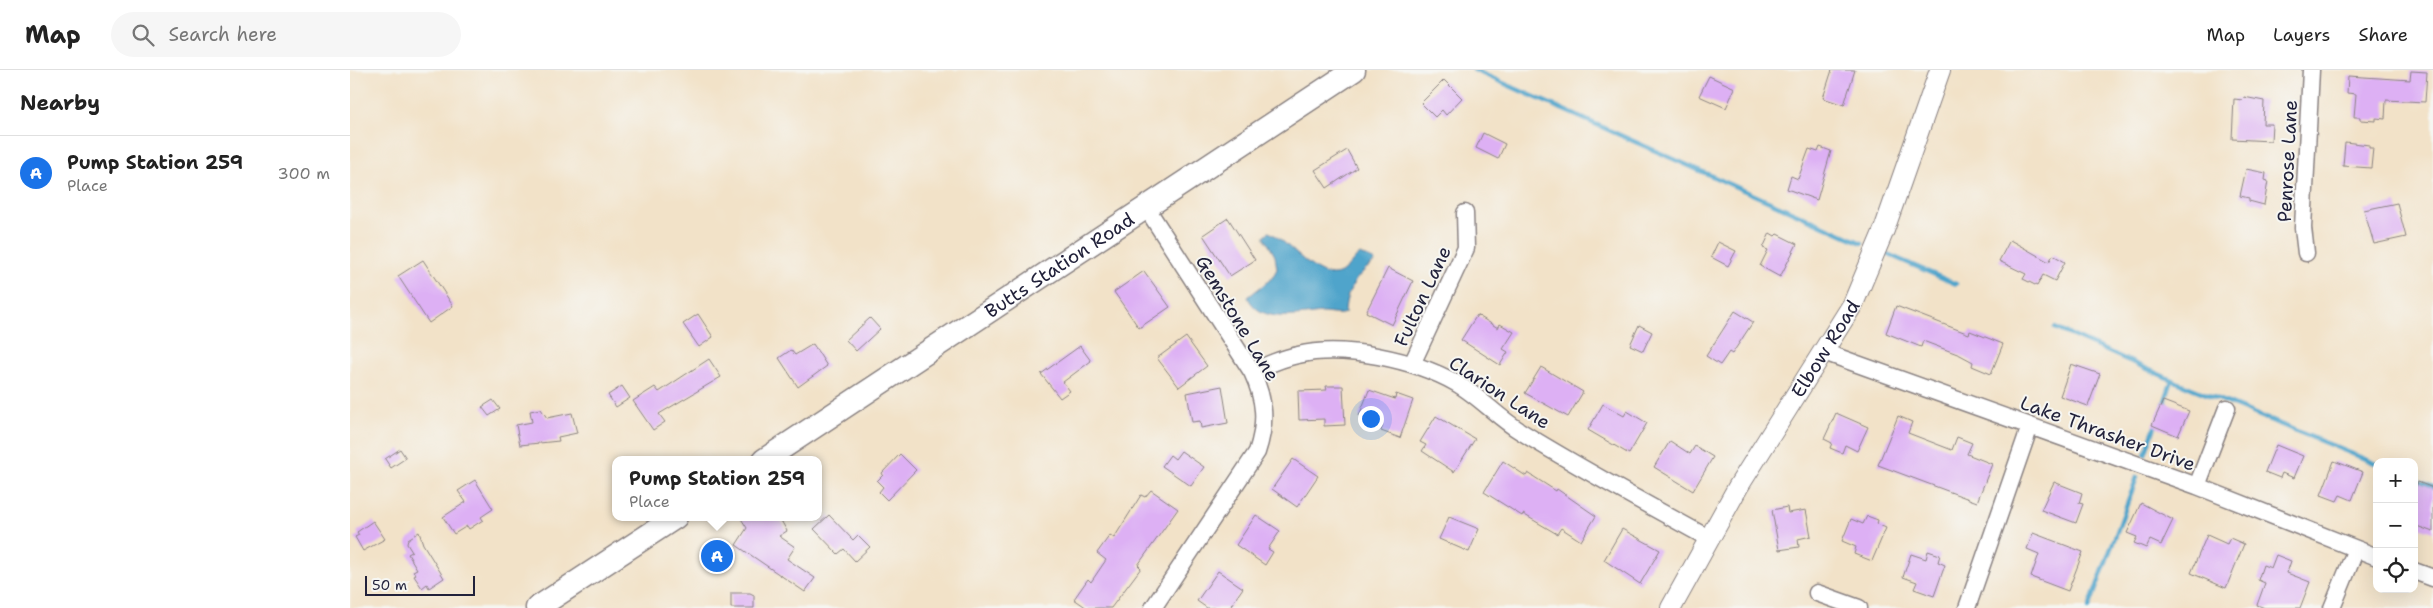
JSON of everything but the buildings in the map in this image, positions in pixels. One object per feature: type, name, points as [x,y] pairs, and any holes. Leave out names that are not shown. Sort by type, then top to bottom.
[{"type":"main road","name":"Butts Station Road","points":[[770,456],[1354,70]]},
{"type":"main road","points":[[537,608],[670,521]]},
{"type":"street","name":"Elbow Road","points":[[1671,608],[1708,538],[1852,304],[1875,254],[1940,70]]},
{"type":"street","name":"Penrose Lane","points":[[2306,253],[2303,228],[2312,70]]},
{"type":"street","name":"Gemstone Lane","points":[[1146,207],[1252,372],[1260,390],[1264,409],[1263,434],[1256,452],[1153,608]]},
{"type":"street","name":"Fulton Lane","points":[[1412,364],[1466,248],[1465,213]]},
{"type":"street","name":"Clarion Lane","points":[[1252,372],[1280,359],[1314,352],[1370,356],[1412,364],[1456,382],[1518,430],[1708,538]]},
{"type":"street","name":"Lake Thrasher Drive","points":[[1824,352],[2197,486],[2373,555]]},
{"type":"street","points":[[2197,486],[2227,408]]},
{"type":"street","points":[[1967,608],[2030,426]]},
{"type":"street","points":[[2332,608],[2356,549]]},
{"type":"street","points":[[2418,572],[2433,578]]},
{"type":"street","points":[[1817,593],[1859,608]]},
{"type":"water","points":[[1269,232],[1323,273],[1332,275],[1341,273],[1360,254],[1375,261],[1360,275],[1353,285],[1346,301],[1345,313],[1281,316],[1261,312],[1253,306],[1248,297],[1272,278],[1277,269],[1275,256],[1265,238],[1265,235]]},
{"type":"waterway","points":[[1474,70],[1862,243]]},
{"type":"waterway","points":[[1885,253],[1956,284]]},
{"type":"waterway","points":[[2055,328],[2172,380],[2373,462]]},
{"type":"waterway","points":[[2163,407],[2172,380]]},
{"type":"waterway","points":[[2145,454],[2157,421]]},
{"type":"waterway","points":[[2089,608],[2137,477]]},
{"type":"waterway","points":[[2418,481],[2433,487]]},
{"type":"place","name":"Pump Station 259","points":[[717,556]]}]
